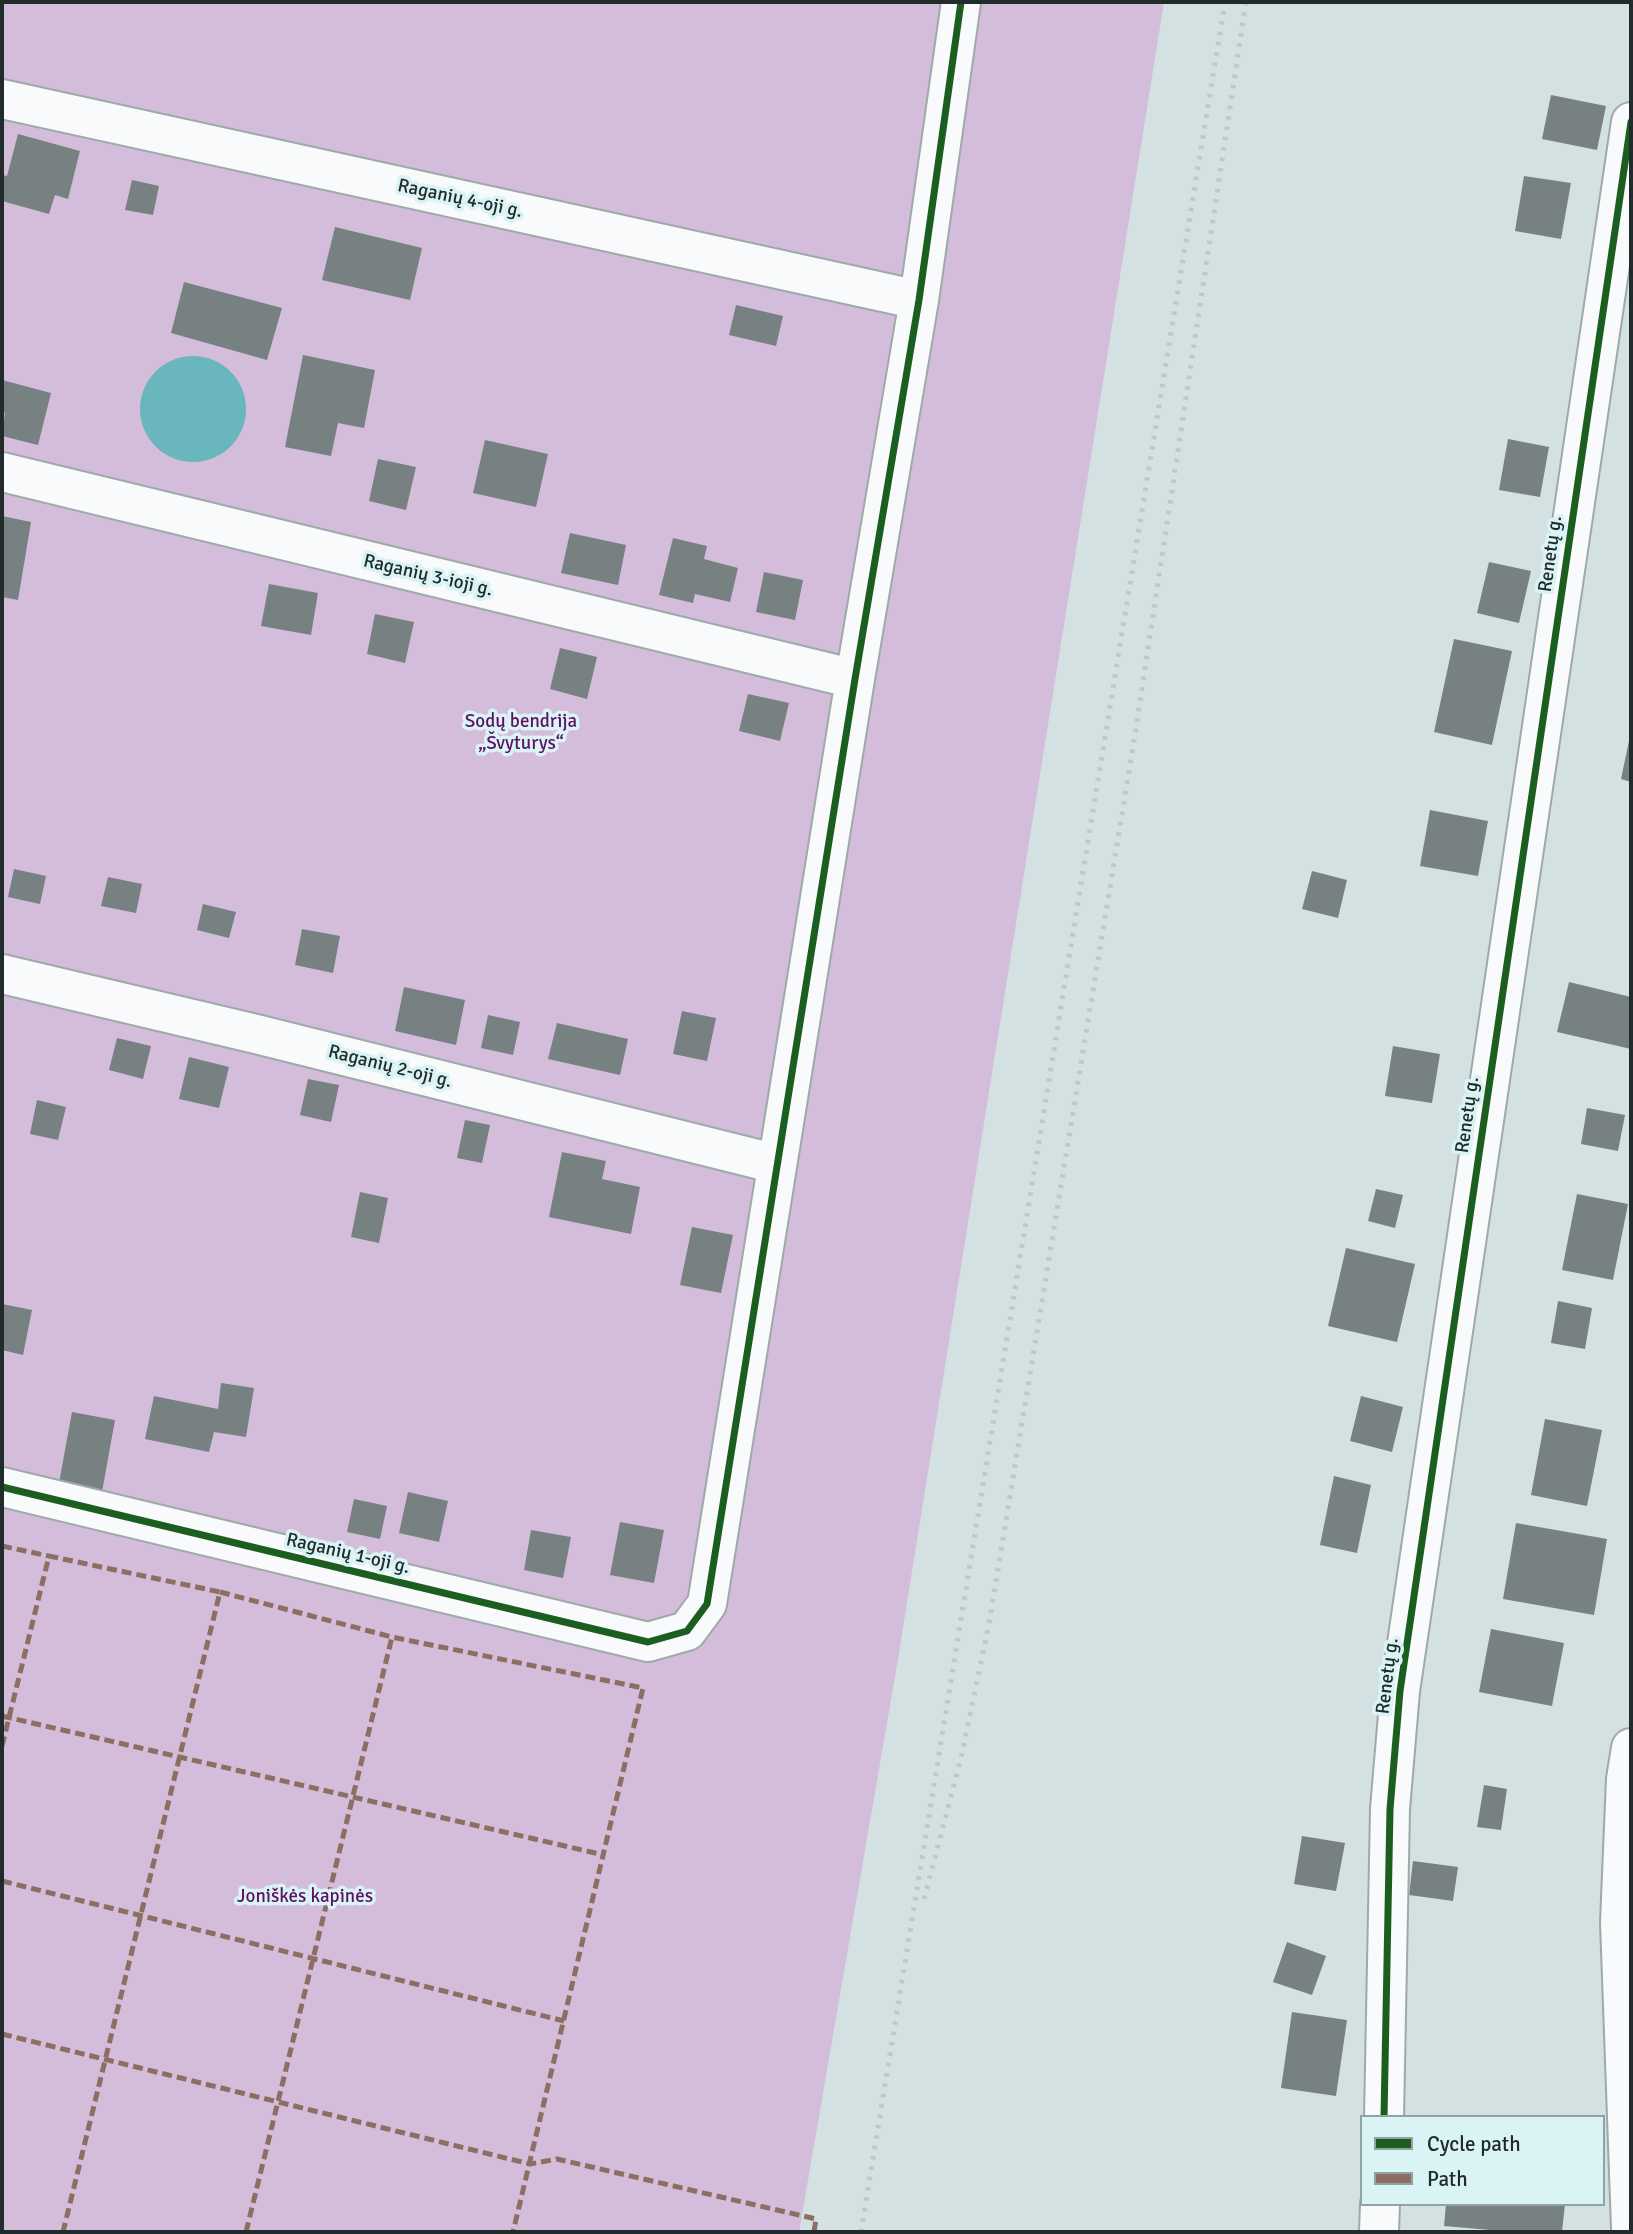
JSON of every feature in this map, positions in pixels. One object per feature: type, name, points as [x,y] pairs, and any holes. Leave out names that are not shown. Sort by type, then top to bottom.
[{"type":"street","points":[[777,1164],[919,300],[961,2]]},
{"type":"street","name":"Raganių 4-oji g.","points":[[2,99],[919,300]]},
{"type":"street","name":"Renetų g.","points":[[1384,2115],[1390,1810],[1401,1691],[1631,122]]},
{"type":"street","name":"Raganių 3-ioji g.","points":[[2,472],[855,679]]},
{"type":"street","name":"Raganių 2-oji g.","points":[[2,974],[256,1034],[777,1164]]},
{"type":"street","name":"Raganių 1-oji g.","points":[[2,1487],[648,1642],[687,1631],[707,1604],[777,1164]]},
{"type":"street","points":[[1631,1748],[1626,1779],[1620,1922],[1631,2228]]},
{"type":"street","points":[[1379,2232],[1380,2206]]},
{"type":"green space","name":"Sodų bendrija „Švyturys“","points":[[2,2],[1164,2],[897,1665],[799,2232],[2,2232]]},
{"type":"water","points":[[193,356],[213,360],[230,372],[242,389],[246,409],[242,429],[230,446],[213,458],[193,462],[173,458],[156,446],[144,429],[140,409],[144,389],[156,372],[173,360]]},
{"type":"building","points":[[1551,95],[1606,106],[1597,150],[1542,139]]},
{"type":"building","points":[[18,134],[80,151],[68,199],[55,195],[49,214],[2,201],[2,175],[7,176]]},
{"type":"building","points":[[1524,176],[1571,183],[1561,239],[1515,231]]},
{"type":"building","points":[[132,180],[159,186],[153,215],[125,210]]},
{"type":"building","points":[[335,227],[422,248],[410,300],[322,280]]},
{"type":"building","points":[[184,282],[282,308],[267,360],[171,333]]},
{"type":"building","points":[[736,305],[783,316],[776,346],[729,335]]},
{"type":"building","points":[[303,355],[375,370],[364,428],[338,423],[331,456],[285,447]]},
{"type":"building","points":[[2,380],[51,393],[38,445],[2,436],[5,413],[2,412]]},
{"type":"building","points":[[1508,439],[1549,447],[1540,497],[1499,490]]},
{"type":"building","points":[[485,440],[548,454],[536,507],[473,493]]},
{"type":"building","points":[[378,459],[416,467],[406,510],[369,501]]},
{"type":"building","points":[[2,516],[31,522],[18,600],[2,597]]},
{"type":"building","points":[[570,533],[626,545],[618,585],[561,573]]},
{"type":"building","points":[[673,538],[707,546],[704,559],[738,568],[730,602],[695,594],[693,603],[659,595]]},
{"type":"building","points":[[1489,562],[1531,571],[1519,623],[1477,613]]},
{"type":"building","points":[[764,572],[803,580],[795,620],[756,612]]},
{"type":"building","points":[[269,584],[318,593],[311,635],[261,626]]},
{"type":"building","points":[[375,614],[414,622],[405,663],[367,654]]},
{"type":"building","points":[[1454,639],[1512,651],[1492,745],[1434,732]]},
{"type":"building","points":[[560,648],[597,657],[587,699],[550,689]]},
{"type":"building","points":[[748,694],[789,703],[780,741],[739,731]]},
{"type":"building","points":[[1631,736],[1631,782],[1621,779]]},
{"type":"building","points":[[1430,810],[1488,821],[1478,876],[1420,866]]},
{"type":"building","points":[[14,869],[46,876],[40,904],[8,897]]},
{"type":"building","points":[[1312,871],[1347,880],[1338,918],[1302,909]]},
{"type":"building","points":[[108,877],[142,884],[136,913],[101,906]]},
{"type":"building","points":[[203,904],[236,912],[229,938],[197,930]]},
{"type":"building","points":[[302,929],[340,936],[333,973],[295,965]]},
{"type":"building","points":[[1569,982],[1631,997],[1631,1049],[1557,1032]]},
{"type":"building","points":[[404,987],[465,1000],[456,1045],[395,1031]]},
{"type":"building","points":[[682,1011],[716,1018],[707,1061],[673,1054]]},
{"type":"building","points":[[488,1015],[520,1022],[513,1055],[481,1048]]},
{"type":"building","points":[[557,1023],[628,1039],[620,1075],[548,1059]]},
{"type":"building","points":[[117,1038],[151,1046],[143,1079],[109,1070]]},
{"type":"building","points":[[1393,1046],[1440,1054],[1432,1103],[1385,1096]]},
{"type":"building","points":[[189,1057],[229,1067],[219,1108],[179,1099]]},
{"type":"building","points":[[308,1079],[339,1085],[331,1122],[300,1115]]},
{"type":"building","points":[[37,1100],[66,1107],[58,1140],[30,1134]]},
{"type":"building","points":[[1587,1108],[1625,1115],[1618,1151],[1581,1144]]},
{"type":"building","points":[[465,1120],[490,1125],[482,1163],[457,1158]]},
{"type":"building","points":[[562,1152],[606,1161],[602,1179],[640,1187],[631,1234],[549,1217]]},
{"type":"building","points":[[1376,1189],[1403,1195],[1395,1228],[1368,1221]]},
{"type":"building","points":[[360,1192],[388,1198],[379,1243],[351,1237]]},
{"type":"building","points":[[1577,1194],[1628,1204],[1613,1280],[1562,1270]]},
{"type":"building","points":[[692,1227],[733,1235],[721,1293],[680,1285]]},
{"type":"building","points":[[1346,1248],[1415,1264],[1397,1342],[1328,1326]]},
{"type":"building","points":[[1558,1301],[1592,1308],[1585,1349],[1551,1343]]},
{"type":"building","points":[[2,1304],[32,1310],[23,1355],[2,1350]]},
{"type":"building","points":[[221,1383],[254,1388],[246,1437],[214,1432],[209,1452],[145,1439],[154,1396],[218,1409]]},
{"type":"building","points":[[1361,1396],[1403,1407],[1392,1452],[1350,1441]]},
{"type":"building","points":[[72,1412],[115,1420],[102,1492],[59,1483]]},
{"type":"building","points":[[1545,1419],[1602,1430],[1587,1506],[1531,1495]]},
{"type":"building","points":[[1334,1476],[1371,1485],[1357,1553],[1320,1545]]},
{"type":"building","points":[[408,1492],[448,1501],[439,1542],[399,1533]]},
{"type":"building","points":[[354,1499],[387,1506],[380,1539],[347,1532]]},
{"type":"building","points":[[620,1522],[664,1530],[654,1583],[610,1575]]},
{"type":"building","points":[[1516,1523],[1607,1539],[1594,1615],[1503,1599]]},
{"type":"building","points":[[531,1530],[571,1537],[563,1578],[524,1570]]},
{"type":"building","points":[[1491,1629],[1564,1643],[1552,1706],[1479,1692]]},
{"type":"building","points":[[1484,1785],[1507,1789],[1501,1830],[1477,1827]]},
{"type":"building","points":[[1302,1836],[1345,1843],[1336,1891],[1294,1884]]},
{"type":"building","points":[[1413,1861],[1458,1867],[1453,1901],[1409,1895]]},
{"type":"building","points":[[1287,1942],[1326,1956],[1312,1995],[1273,1982]]},
{"type":"building","points":[[1292,2012],[1347,2020],[1336,2096],[1281,2088]]},
{"type":"building","points":[[1446,2206],[1565,2206],[1562,2232],[1514,2232],[1444,2226]]},
{"type":"railway","points":[[861,2232],[1225,2]]},
{"type":"railway","points":[[924,1899],[961,1758],[989,1624],[1134,741],[1246,2]]},
{"type":"marked path","points":[[2,1546],[49,1556]]},
{"type":"marked path","points":[[2,1746],[49,1556],[220,1592],[63,2232]]},
{"type":"marked path","points":[[220,1592],[392,1637]]},
{"type":"marked path","points":[[246,2232],[392,1637],[643,1688],[513,2232]]},
{"type":"marked path","points":[[2,1716],[604,1855]]},
{"type":"marked path","points":[[2,1881],[564,2021]]},
{"type":"marked path","points":[[2,2034],[530,2164],[557,2159],[816,2219],[814,2232]]},
{"type":"cycle path","points":[[2,1487],[648,1642],[687,1631],[707,1604],[855,679],[919,300],[961,2]]},
{"type":"cycle path","points":[[1384,2115],[1390,1809],[1400,1691],[1631,122]]},
{"type":"park label","name":"Joniškės kapinės","points":[[305,1897]]}]
